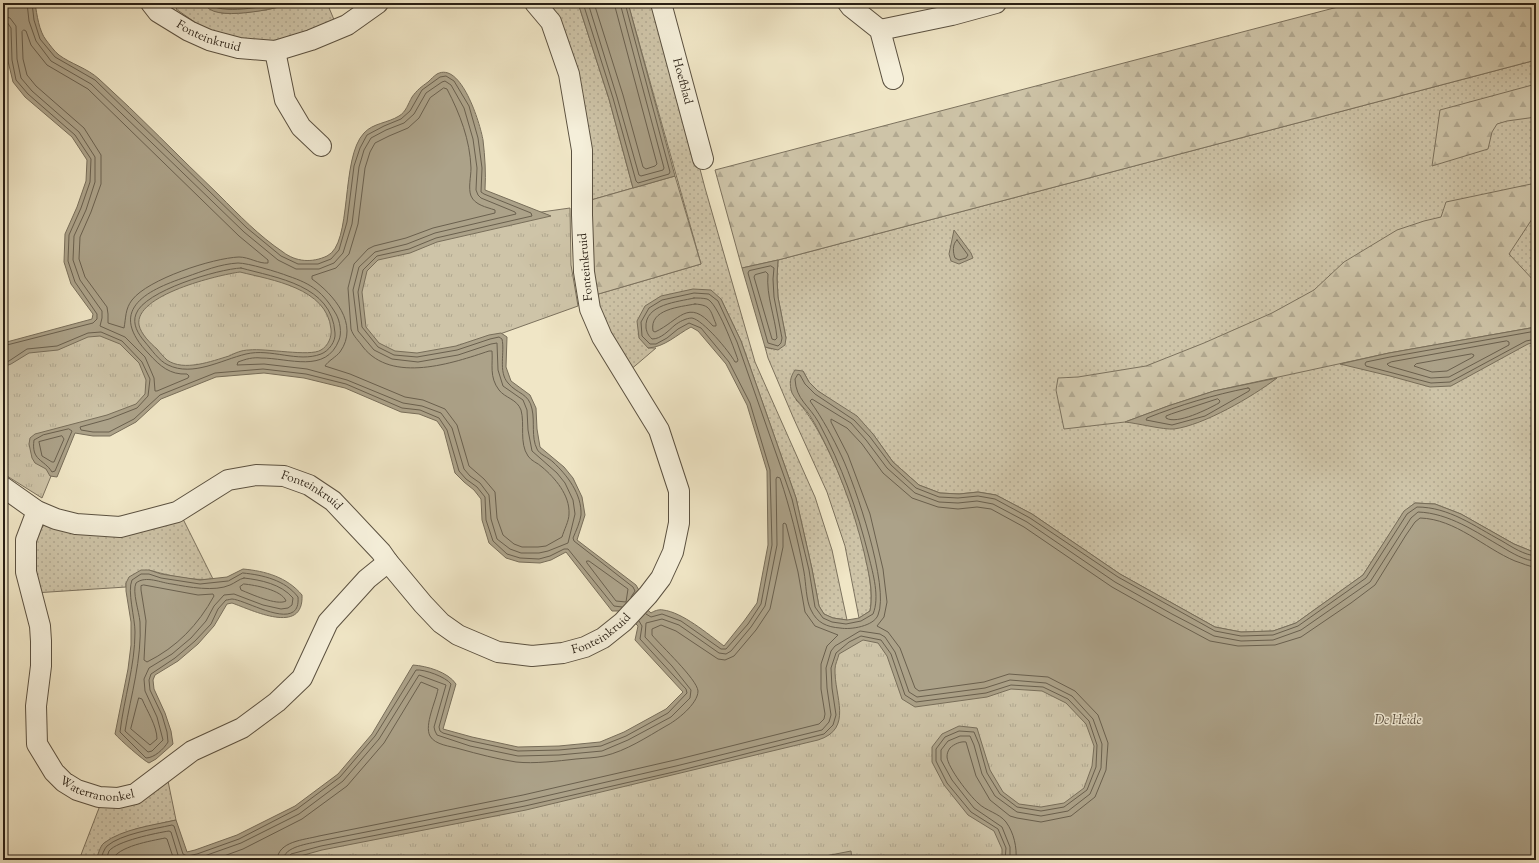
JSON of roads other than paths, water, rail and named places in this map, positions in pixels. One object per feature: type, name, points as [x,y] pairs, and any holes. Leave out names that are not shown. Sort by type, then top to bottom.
[{"type":"street","name":"Fonteinkruid","points":[[151,3],[158,12],[189,31],[209,40],[238,48],[275,51],[311,40],[346,25],[378,3]]},
{"type":"street","name":"Fonteinkruid","points":[[3,487],[36,511],[56,519],[76,524],[120,527],[177,512],[228,480],[256,475],[284,476],[309,485],[334,501],[381,552],[422,604],[441,623],[458,635],[498,652],[532,656],[563,653],[585,647],[603,638],[623,622],[648,595],[661,578],[673,552],[679,523],[679,491],[659,430],[602,337],[590,309],[584,272],[582,150],[569,74],[551,22],[535,3]]},
{"type":"street","name":"Hoefblad","points":[[661,3],[703,159]]},
{"type":"street","points":[[848,3],[880,30],[893,79]]},
{"type":"street","points":[[880,30],[952,15],[996,3]]},
{"type":"street","points":[[275,51],[285,100],[301,127],[321,146]]},
{"type":"street","name":"Waterranonkel","points":[[36,511],[26,540],[26,572],[40,626],[41,641],[42,666],[36,706],[37,744],[54,772],[64,782],[77,790],[99,797],[118,798],[135,794],[192,751],[242,728],[277,702],[302,678],[328,622],[367,579],[388,562]]},
{"type":"water","name":"De Heide","points":[[3,3],[35,3],[42,32],[46,40],[57,53],[99,79],[257,232],[274,246],[299,260],[316,260],[327,256],[335,248],[344,218],[352,161],[357,145],[364,133],[372,127],[401,114],[416,92],[437,74],[446,72],[454,76],[468,96],[481,132],[485,159],[485,190],[551,216],[437,242],[410,253],[378,260],[367,271],[362,292],[366,327],[379,343],[395,351],[417,353],[456,346],[489,335],[501,333],[507,337],[506,367],[511,381],[530,395],[536,408],[540,447],[564,467],[573,478],[582,497],[585,515],[577,540],[636,585],[640,592],[635,598],[651,613],[661,610],[678,615],[695,624],[724,646],[757,603],[768,545],[767,471],[747,405],[726,364],[698,331],[691,327],[665,343],[648,348],[639,338],[637,321],[645,306],[661,296],[693,289],[711,290],[721,299],[741,341],[796,498],[819,606],[824,614],[833,618],[847,620],[859,618],[870,611],[870,581],[855,519],[844,486],[815,424],[792,393],[790,381],[795,370],[803,371],[809,382],[818,391],[857,416],[873,434],[893,462],[919,485],[940,493],[959,494],[978,492],[996,495],[1032,514],[1120,574],[1215,627],[1241,632],[1273,631],[1296,623],[1363,575],[1404,511],[1415,503],[1435,504],[1461,514],[1514,544],[1536,553],[1536,860],[1002,860],[1002,849],[994,831],[968,815],[944,785],[932,762],[932,747],[942,734],[959,726],[977,728],[990,770],[1003,792],[1019,804],[1041,807],[1064,803],[1084,788],[1092,766],[1094,746],[1086,724],[1066,703],[1042,691],[1011,689],[987,697],[915,707],[902,699],[887,656],[878,643],[863,640],[839,654],[835,665],[835,679],[840,710],[839,720],[836,728],[829,735],[818,740],[526,810],[322,850],[286,860],[96,860],[100,848],[104,843],[120,834],[138,828],[176,820],[187,852],[237,835],[295,806],[338,774],[372,734],[413,665],[437,670],[448,676],[456,684],[443,729],[518,747],[559,746],[600,742],[624,732],[666,709],[683,692],[635,640],[638,626],[623,611],[612,611],[566,552],[551,560],[540,563],[519,562],[506,558],[489,543],[482,520],[481,499],[474,490],[455,473],[444,431],[437,421],[419,414],[401,412],[345,388],[304,378],[264,373],[216,377],[161,399],[136,422],[110,436],[93,436],[75,433],[57,477],[50,476],[46,469],[35,463],[32,458],[29,444],[30,438],[35,434],[107,415],[136,404],[145,394],[146,380],[139,363],[120,344],[100,336],[88,337],[58,350],[29,353],[3,367],[3,343],[92,319],[93,314],[71,284],[64,262],[65,234],[77,207],[86,181],[87,160],[72,137],[25,97],[13,82],[8,61],[7,28],[3,23]],"holes":[[[240,272],[282,283],[309,295],[320,304],[327,315],[331,329],[328,344],[321,350],[315,352],[298,353],[246,350],[206,363],[181,365],[167,360],[142,332],[139,325],[141,314],[150,304],[163,296],[179,288],[197,282]]]},
{"type":"water","points":[[205,3],[294,3],[261,11],[231,14],[219,13],[210,9]]},
{"type":"water","points":[[578,3],[628,3],[675,176],[633,188],[609,99]]},
{"type":"water","points":[[954,230],[973,258],[959,264],[951,261],[949,254]]},
{"type":"water","points":[[778,260],[778,297],[786,338],[785,345],[778,350],[765,347],[742,268]]},
{"type":"water","points":[[1536,327],[1536,342],[1528,344],[1451,386],[1430,387],[1340,364],[1389,353]]},
{"type":"water","points":[[1277,378],[1227,409],[1199,422],[1186,426],[1169,429],[1125,422],[1214,391]]},
{"type":"water","points":[[243,569],[267,573],[283,579],[302,595],[300,607],[295,615],[275,617],[232,603],[227,604],[214,626],[198,644],[178,661],[155,675],[153,680],[154,689],[165,713],[171,731],[173,744],[156,759],[149,763],[115,734],[128,669],[131,645],[131,622],[126,583],[129,577],[141,570],[149,570],[161,574],[200,580],[227,577]]},
{"type":"water","points":[[851,851],[852,860],[805,860]]}]
